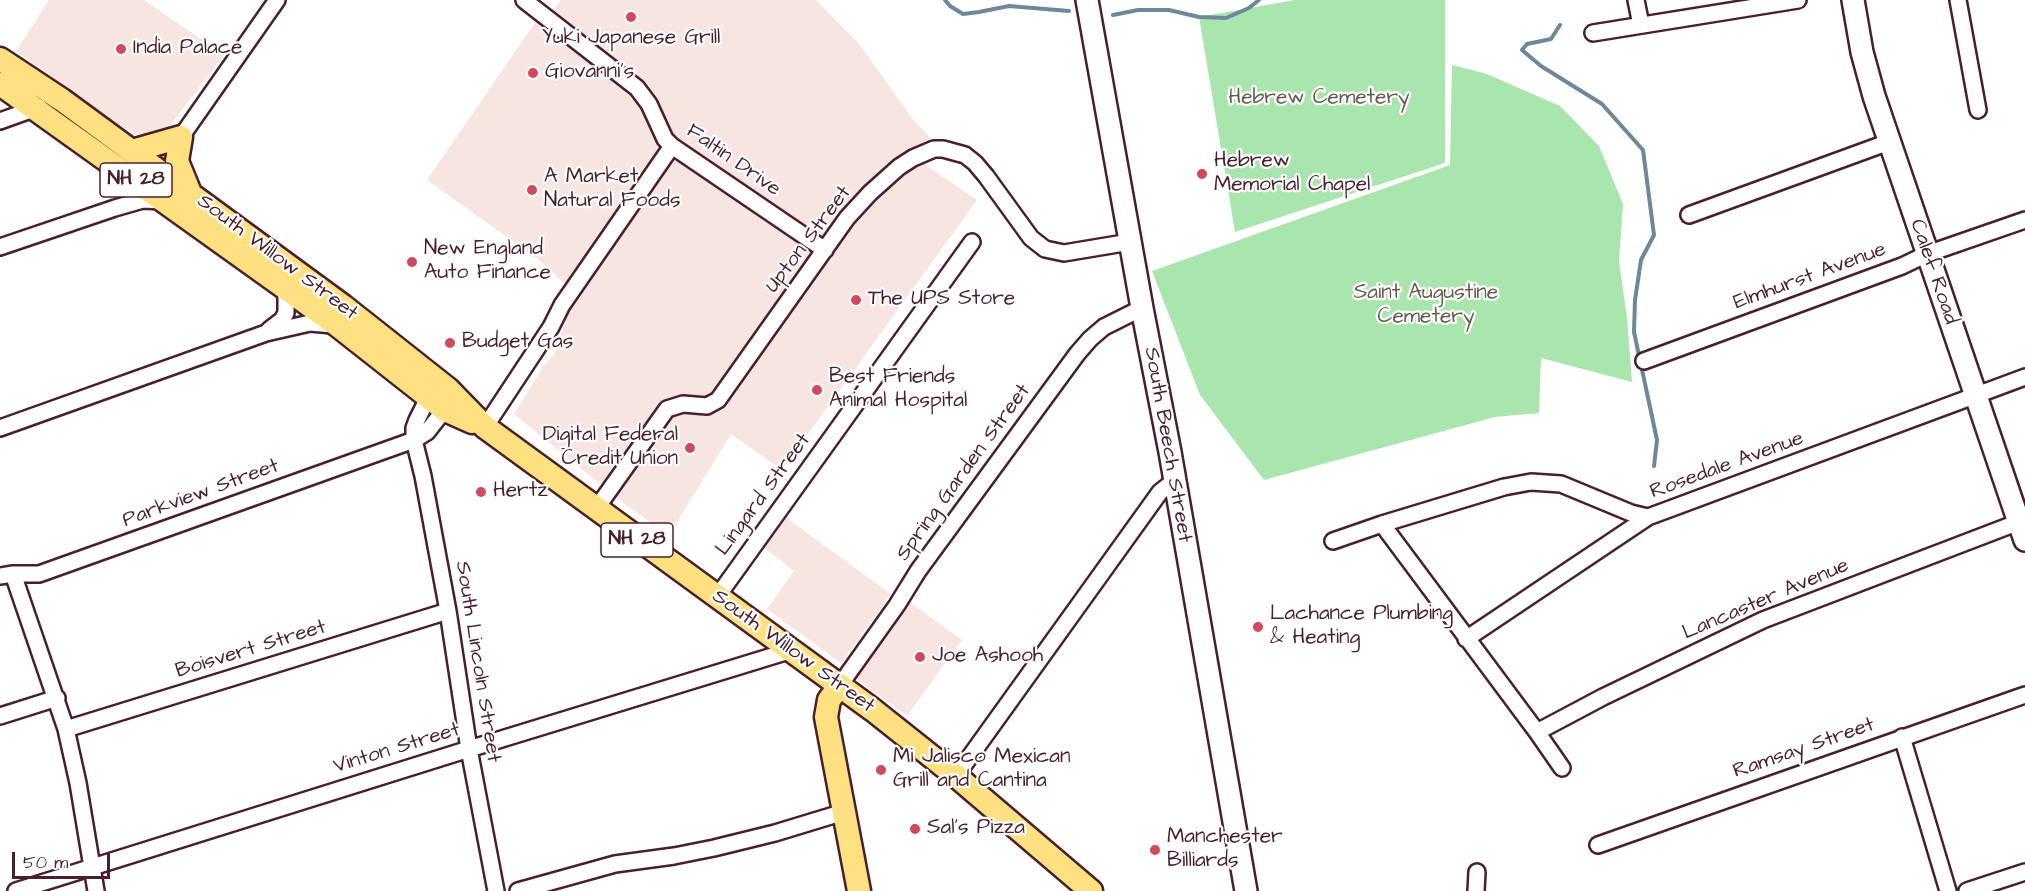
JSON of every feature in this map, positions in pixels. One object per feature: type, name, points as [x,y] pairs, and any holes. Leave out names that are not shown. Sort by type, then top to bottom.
[{"type":"main road","name":"South Willow Street","points":[[0,59],[62,99],[132,151],[166,201],[337,325],[485,427],[840,685],[957,776],[1087,890]]},
{"type":"main road","name":"South Willow Street","points":[[0,84],[150,177],[190,193],[343,306],[441,396]]},
{"type":"main road","points":[[132,151],[181,137]]},
{"type":"main road","points":[[181,137],[177,161],[190,193]]},
{"type":"main road","points":[[840,685],[829,700],[826,717],[859,891]]},
{"type":"street","points":[[181,137],[277,0]]},
{"type":"street","name":"Faltin Drive","points":[[524,0],[637,88],[649,104],[665,139],[672,146],[825,250]]},
{"type":"street","name":"South Beech Street","points":[[1087,0],[1246,891]]},
{"type":"street","points":[[1636,0],[1641,25]]},
{"type":"street","points":[[1593,33],[1798,0]]},
{"type":"street","name":"Calef Road","points":[[1853,0],[1867,72],[1889,142],[2023,530]]},
{"type":"street","points":[[1958,0],[1978,110]]},
{"type":"street","points":[[0,121],[62,99]]},
{"type":"street","points":[[1689,215],[1889,142]]},
{"type":"street","points":[[485,427],[551,327],[562,305],[672,146]]},
{"type":"street","name":"Upton Street","points":[[596,509],[667,410],[683,404],[707,406],[718,400],[847,218],[870,193],[906,162],[924,152],[934,149],[959,152],[975,163],[1031,238],[1045,249],[1064,253],[1130,242]]},
{"type":"street","points":[[89,216],[150,177]]},
{"type":"street","points":[[0,247],[142,200],[166,201]]},
{"type":"street","name":"Elmhurst Avenue","points":[[1644,361],[1902,266],[1927,254],[2025,220]]},
{"type":"street","name":"Lingard Street","points":[[717,597],[972,242]]},
{"type":"street","points":[[266,333],[282,320],[286,313],[284,286]]},
{"type":"street","name":"Spring Garden Street","points":[[840,685],[918,572],[1077,354],[1104,327],[1142,308]]},
{"type":"street","points":[[0,428],[266,333],[310,323],[337,325]]},
{"type":"street","name":"Rosedale Avenue","points":[[1466,639],[1648,517],[2025,377]]},
{"type":"street","points":[[414,440],[427,432],[441,396]]},
{"type":"street","name":"South Lincoln Street","points":[[441,396],[414,428],[414,440],[423,476],[448,611],[495,891]]},
{"type":"street","name":"Parkview Street","points":[[7,575],[39,574],[414,440]]},
{"type":"street","points":[[957,776],[1160,492],[1174,481]]},
{"type":"street","points":[[1333,541],[1504,486],[1531,482],[1561,484],[1624,510],[1648,517]]},
{"type":"street","points":[[1382,524],[1562,768]]},
{"type":"street","name":"Lancaster Avenue","points":[[1537,732],[1603,697],[1763,620],[2023,530]]},
{"type":"street","points":[[7,575],[57,698],[66,729],[78,783],[96,891]]},
{"type":"street","name":"Boisvert Street","points":[[66,729],[448,611]]},
{"type":"street","name":"Vinton Street","points":[[15,891],[792,650]]},
{"type":"street","name":"Ramsay Street","points":[[1598,845],[2025,695]]},
{"type":"street","points":[[0,716],[57,698]]},
{"type":"street","points":[[1902,737],[1948,891]]},
{"type":"street","points":[[518,891],[615,864],[714,848],[844,812]]},
{"type":"street","points":[[1476,891],[1477,872]]},
{"type":"street","points":[[1967,891],[2025,872]]},
{"type":"shaded area","points":[[49,0],[144,0],[224,55],[165,132],[156,136],[134,133],[16,51]]},
{"type":"shaded area","points":[[561,0],[816,0],[859,44],[914,121],[930,137],[926,165],[977,200],[782,470],[731,434],[669,535],[626,505],[514,414],[544,365],[554,355],[569,309],[565,284],[539,260],[427,180],[534,24],[555,8]]},
{"type":"shaded area","points":[[785,517],[891,594],[841,663],[767,609],[794,571],[763,547]]},
{"type":"shaded area","points":[[909,602],[962,640],[907,716],[854,677]]},
{"type":"green space","name":"Hebrew Cemetery","points":[[1295,0],[1445,0],[1445,163],[1235,232],[1199,17]]},
{"type":"green space","name":"Saint Augustine Cemetery","points":[[1452,65],[1487,74],[1560,106],[1599,146],[1623,204],[1619,261],[1627,318],[1632,382],[1541,358],[1539,413],[1495,417],[1264,480],[1200,395],[1152,271],[1450,165]]},
{"type":"waterway","points":[[945,0],[963,14],[1009,6],[1069,11]]},
{"type":"waterway","points":[[1113,15],[1138,10],[1169,10],[1199,17],[1226,18],[1249,8],[1259,0]]},
{"type":"waterway","points":[[1560,25],[1551,39],[1527,44],[1522,50],[1541,66],[1602,104],[1643,150],[1654,235],[1641,260],[1635,300],[1634,332],[1657,440],[1654,466]]},
{"type":"place","name":"Yuki Japanese Grill","points":[[631,17]]},
{"type":"place","name":"India Palace","points":[[121,49]]},
{"type":"place","name":"Giovanni's","points":[[533,73]]},
{"type":"place","name":"Hebrew Memorial Chapel","points":[[1202,174]]},
{"type":"place","name":"A Market Natural Foods","points":[[532,190]]},
{"type":"place","name":"New England Auto Finance","points":[[412,262]]},
{"type":"place","name":"The UPS Store","points":[[856,300]]},
{"type":"place","name":"Budget Gas","points":[[450,343]]},
{"type":"place","name":"Best Friends Animal Hospital","points":[[817,390]]},
{"type":"place","name":"Digital Federal Credit Union","points":[[690,448]]},
{"type":"place","name":"Hertz","points":[[481,492]]},
{"type":"place","name":"Lachance Plumbing & Heating","points":[[1258,627]]},
{"type":"place","name":"Joe Ashooh","points":[[920,657]]},
{"type":"place","name":"Mi Jalisco Mexican Grill and Cantina","points":[[881,770]]},
{"type":"place","name":"Sal's Pizza","points":[[915,829]]},
{"type":"place","name":"Manchester Billiards","points":[[1155,850]]}]
